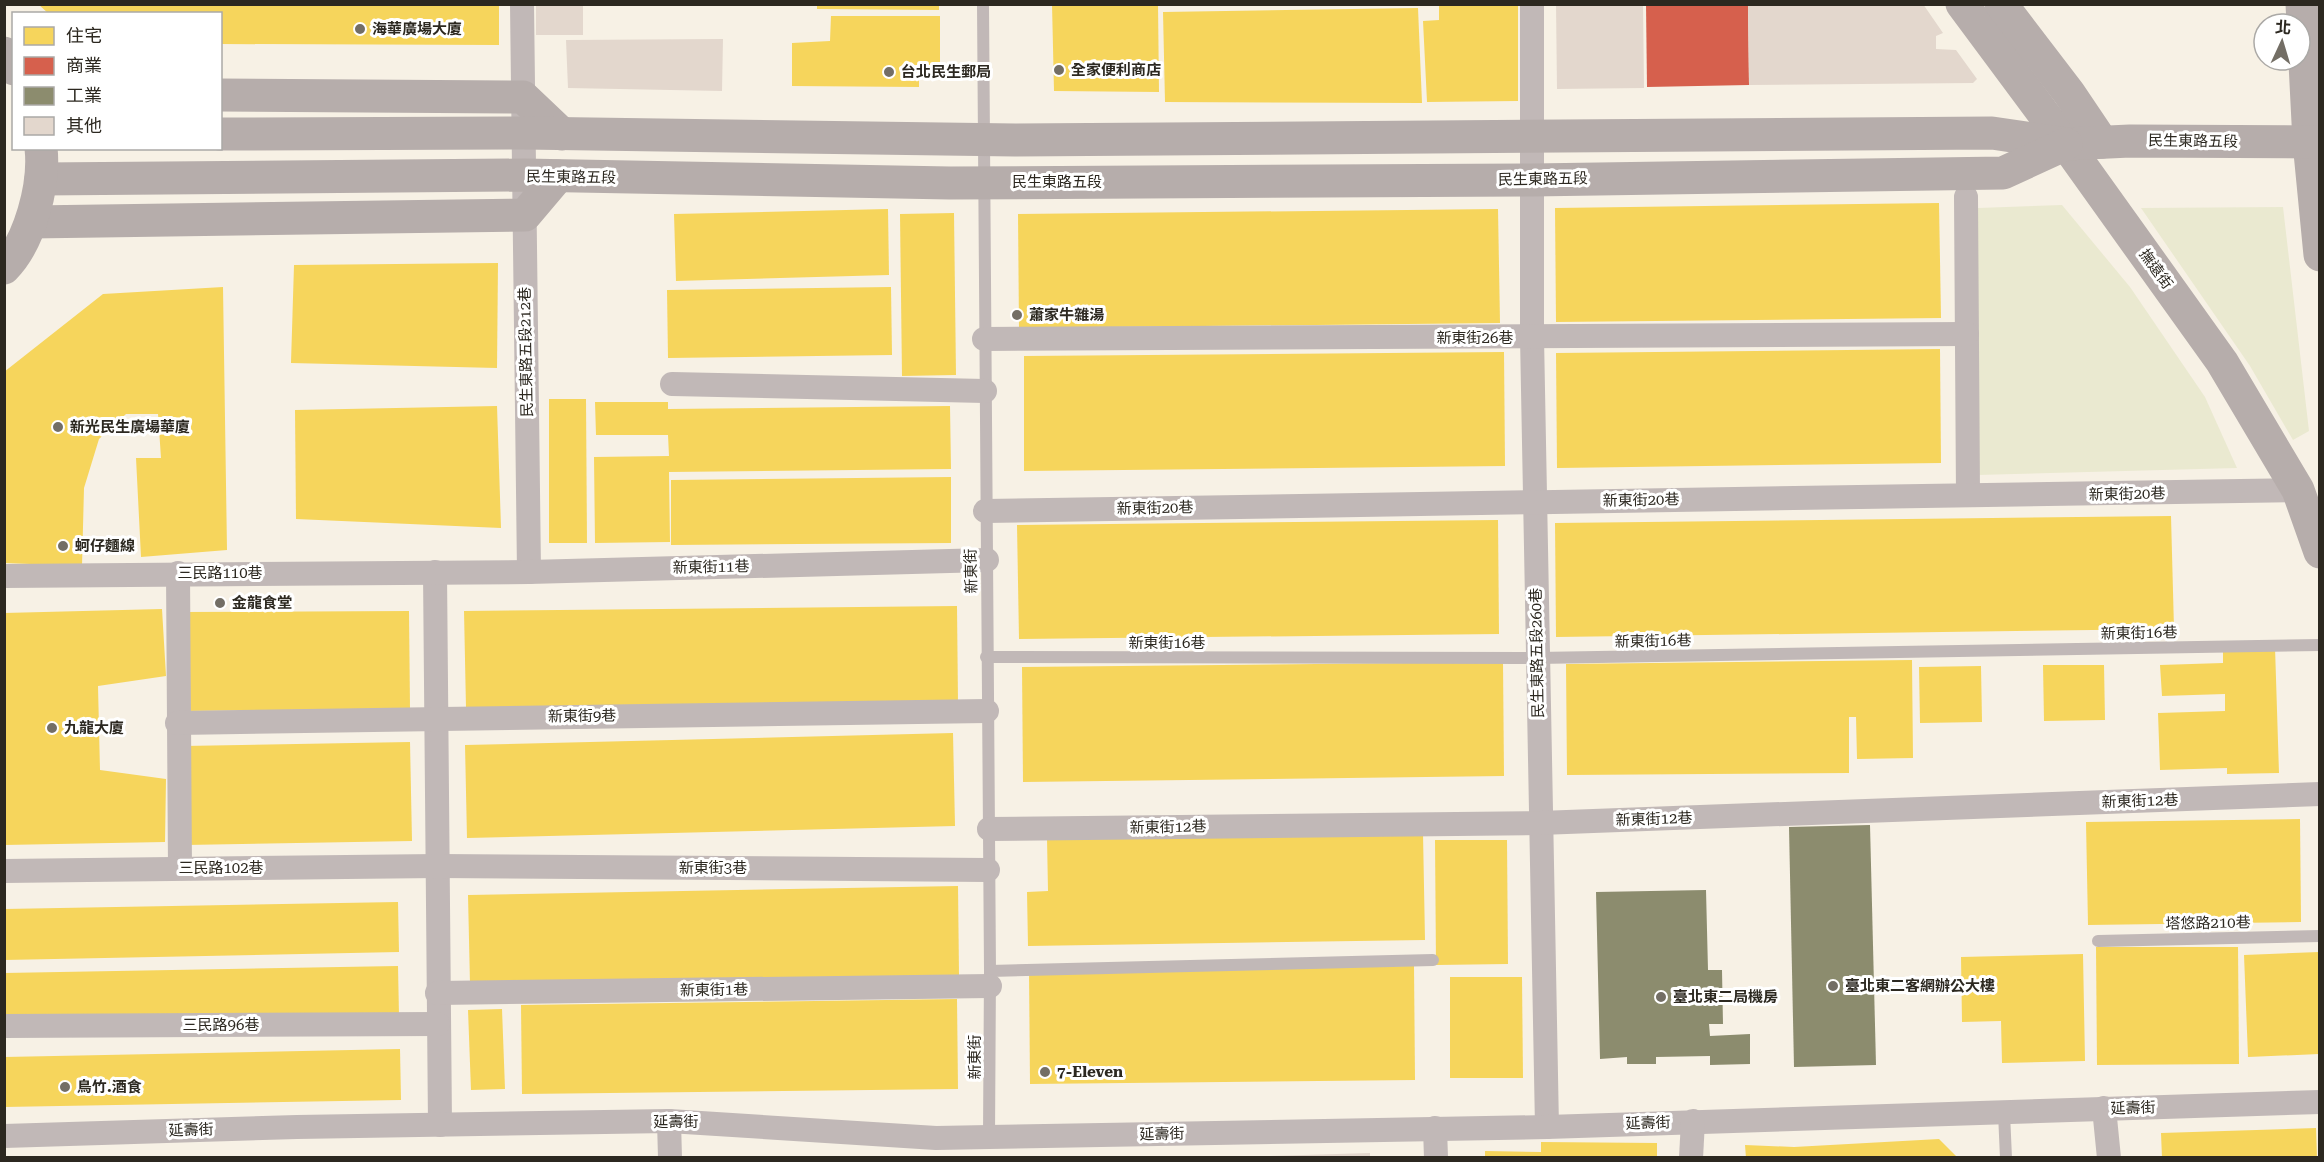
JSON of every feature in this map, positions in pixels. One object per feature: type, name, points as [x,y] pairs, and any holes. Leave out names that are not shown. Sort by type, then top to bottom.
[{"type":"street","name":"民生東路五段212巷","points":[[522,4],[529,572]]},
{"type":"street","name":"民生東路五段260巷","points":[[1532,4],[1534,501],[1547,1127]]},
{"type":"street","name":"撫遠街","points":[[1962,4],[2066,144],[2222,362],[2298,490],[2319,552]]},
{"type":"street","points":[[2001,4],[2069,93],[2102,142]]},
{"type":"street","points":[[2302,4],[2314,142],[2319,255]]},
{"type":"street","points":[[4,53],[12,66]]},
{"type":"street","points":[[222,94],[523,97],[562,134]]},
{"type":"street","name":"民生東路五段","points":[[222,134],[523,133],[985,140],[1532,138],[1992,133],[2066,144],[2314,142]]},
{"type":"street","name":"民生東路五段","points":[[41,164],[524,176],[984,181],[1532,180],[2003,173],[2066,144]]},
{"type":"street","points":[[4,268],[31,222],[41,164]]},
{"type":"street","points":[[31,222],[525,215],[558,176]]},
{"type":"street","points":[[1965,197],[1968,495]]},
{"type":"street","name":"新東街26巷","points":[[984,339],[1967,334]]},
{"type":"street","points":[[672,384],[985,391]]},
{"type":"street","name":"新東街20巷","points":[[985,511],[2298,490]]},
{"type":"street","name":"新東街11巷","points":[[435,572],[529,572],[987,560]]},
{"type":"street","points":[[435,572],[437,993],[441,1125]]},
{"type":"street","name":"三民路110巷","points":[[4,576],[435,572]]},
{"type":"street","points":[[178,573],[177,723],[180,868]]},
{"type":"street","name":"新東街9巷","points":[[177,723],[987,711]]},
{"type":"street","name":"新東街12巷","points":[[989,829],[1540,823],[2319,794]]},
{"type":"street","name":"三民路102巷","points":[[4,871],[438,866]]},
{"type":"street","name":"新東街3巷","points":[[438,866],[988,870]]},
{"type":"street","name":"新東街1巷","points":[[437,993],[990,978]]},
{"type":"street","name":"三民路96巷","points":[[4,1026],[438,1023]]},
{"type":"street","name":"延壽街","points":[[4,1136],[669,1121],[936,1138],[1547,1127],[2319,1102]]},
{"type":"street","points":[[2104,1108],[2109,1158]]},
{"type":"street","points":[[669,1121],[670,1158]]},
{"type":"street","points":[[1691,1158],[1693,1122]]},
{"type":"street","points":[[1435,1128],[1436,1158]]},
{"type":"lane","name":"新東街","points":[[983,4],[990,978],[989,1137]]},
{"type":"lane","name":"新東街16巷","points":[[987,657],[1538,658],[2319,645]]},
{"type":"lane","name":"塔悠路210巷","points":[[2097,940],[2319,936]]},
{"type":"lane","points":[[990,978],[1432,960]]},
{"type":"lane","points":[[2004,1113],[2006,1158]]},
{"type":"green space","points":[[2062,205],[2130,287],[2205,397],[2237,468],[1977,475],[1978,208]]},
{"type":"green space","points":[[2283,207],[2309,431],[2293,440],[2250,366],[2141,208]]},
{"type":"building: 住宅","name":"海華廣場大廈","points":[[38,4],[499,4],[499,45],[222,44],[222,12],[47,12]]},
{"type":"building: 住宅","points":[[817,4],[939,4],[939,10],[817,9]]},
{"type":"building: 住宅","points":[[1052,4],[1158,4],[1159,92],[1054,91]]},
{"type":"building: 住宅","points":[[1439,5],[1518,5],[1518,101],[1427,102],[1423,21],[1439,20]]},
{"type":"building: 住宅","points":[[1418,8],[1422,103],[1165,102],[1163,12]]},
{"type":"building: 住宅","points":[[831,16],[940,16],[940,62],[934,63],[933,78],[919,79],[919,87],[792,86],[792,43],[830,41]]},
{"type":"building: 住宅","points":[[1939,203],[1941,318],[1556,322],[1555,208]]},
{"type":"building: 住宅","points":[[888,209],[889,275],[676,281],[674,214]]},
{"type":"building: 住宅","points":[[1498,209],[1500,323],[1019,328],[1018,214]]},
{"type":"building: 住宅","points":[[954,213],[956,375],[902,376],[900,214]]},
{"type":"building: 住宅","points":[[498,263],[497,368],[291,363],[294,265]]},
{"type":"building: 住宅","name":"新光民生廣場華廈","points":[[223,287],[227,550],[141,557],[136,458],[161,458],[158,414],[126,414],[99,439],[84,488],[82,566],[4,563],[4,372],[103,294]]},
{"type":"building: 住宅","points":[[891,287],[892,355],[668,358],[667,290]]},
{"type":"building: 住宅","points":[[1940,349],[1941,463],[1557,468],[1556,353]]},
{"type":"building: 住宅","points":[[1504,352],[1505,466],[1024,471],[1024,356]]},
{"type":"building: 住宅","points":[[549,399],[586,399],[587,543],[549,543]]},
{"type":"building: 住宅","points":[[595,402],[668,402],[668,409],[950,406],[951,469],[669,472],[670,542],[595,543],[594,457],[669,456],[668,435],[596,435]]},
{"type":"building: 住宅","points":[[497,406],[501,528],[296,519],[295,410]]},
{"type":"building: 住宅","points":[[951,477],[951,543],[671,545],[671,480]]},
{"type":"building: 住宅","points":[[2171,516],[2174,629],[1556,637],[1555,523]]},
{"type":"building: 住宅","points":[[1498,520],[1499,634],[1019,639],[1017,525]]},
{"type":"building: 住宅","points":[[957,606],[958,703],[466,708],[464,611]]},
{"type":"building: 住宅","name":"九龍大廈","points":[[162,609],[166,676],[98,686],[100,770],[166,779],[165,842],[4,845],[4,613]]},
{"type":"building: 住宅","points":[[409,611],[410,709],[183,711],[183,612]]},
{"type":"building: 住宅","points":[[2275,647],[2279,773],[2227,774],[2227,768],[2160,770],[2158,713],[2225,711],[2225,694],[2162,696],[2160,665],[2223,663],[2223,649]]},
{"type":"building: 住宅","points":[[1912,660],[1913,758],[1857,759],[1856,717],[1849,717],[1849,773],[1567,775],[1566,664]]},
{"type":"building: 住宅","points":[[1503,662],[1504,776],[1023,782],[1022,667]]},
{"type":"building: 住宅","points":[[2043,665],[2104,665],[2105,720],[2044,721]]},
{"type":"building: 住宅","points":[[1981,666],[1982,722],[1920,723],[1919,667]]},
{"type":"building: 住宅","points":[[953,733],[955,826],[467,838],[465,745]]},
{"type":"building: 住宅","points":[[410,742],[412,841],[185,845],[183,746]]},
{"type":"building: 住宅","points":[[2300,819],[2301,922],[2088,925],[2086,822]]},
{"type":"building: 住宅","points":[[1423,833],[1425,940],[1028,946],[1027,892],[1048,891],[1047,838]]},
{"type":"building: 住宅","points":[[1435,840],[1507,840],[1508,964],[1436,965]]},
{"type":"building: 住宅","points":[[958,886],[959,975],[470,984],[468,895]]},
{"type":"building: 住宅","points":[[398,902],[399,952],[4,960],[4,909]]},
{"type":"building: 住宅","points":[[2096,947],[2238,947],[2239,1064],[2097,1065]]},
{"type":"building: 住宅","points":[[2319,952],[2319,1054],[2248,1057],[2244,955]]},
{"type":"building: 住宅","points":[[2083,954],[2085,1061],[2002,1063],[2001,1021],[1962,1022],[1961,957]]},
{"type":"building: 住宅","points":[[398,966],[399,1016],[4,1024],[4,973]]},
{"type":"building: 住宅","points":[[1414,966],[1415,1080],[1030,1084],[1029,970]]},
{"type":"building: 住宅","points":[[1450,977],[1522,977],[1523,1078],[1450,1078]]},
{"type":"building: 住宅","points":[[957,999],[958,1089],[522,1094],[521,1005]]},
{"type":"building: 住宅","points":[[502,1009],[505,1089],[471,1090],[468,1010]]},
{"type":"building: 住宅","points":[[400,1049],[401,1100],[4,1107],[4,1057]]},
{"type":"building: 住宅","points":[[2316,1128],[2317,1158],[2162,1158],[2161,1133]]},
{"type":"building: 住宅","points":[[1939,1139],[1958,1158],[1746,1158],[1745,1145],[1794,1147]]},
{"type":"building: 住宅","points":[[1541,1142],[1657,1143],[1657,1158],[1485,1158],[1485,1151],[1541,1152]]},
{"type":"building: 商業","points":[[1646,4],[1748,4],[1749,85],[1647,87]]},
{"type":"building: 工業","name":"臺北東二客網辦公大樓","points":[[1870,825],[1876,1065],[1794,1067],[1789,827]]},
{"type":"building: 工業","name":"臺北東二局機房","points":[[1706,890],[1708,970],[1722,970],[1723,1024],[1709,1024],[1710,1036],[1750,1034],[1750,1064],[1710,1065],[1710,1056],[1656,1057],[1656,1064],[1627,1064],[1627,1057],[1600,1059],[1596,892]]},
{"type":"building: 其他","points":[[536,4],[583,4],[583,35],[536,35]]},
{"type":"building: 其他","points":[[1556,4],[1643,4],[1644,88],[1557,89]]},
{"type":"building: 其他","points":[[1748,4],[1923,4],[1943,33],[1936,36],[1936,49],[1956,50],[1977,79],[1973,83],[1749,85]]},
{"type":"building: 其他","points":[[723,39],[722,91],[568,88],[566,40]]},
{"type":"building: 其他","points":[[1370,1153],[1370,1158],[1270,1158],[1270,1156]]},
{"type":"place","name":"海華廣場大廈","points":[[360,29]]},
{"type":"place","name":"全家便利商店","points":[[1059,70]]},
{"type":"place","name":"台北民生郵局","points":[[889,72]]},
{"type":"place","name":"蕭家牛雜湯","points":[[1017,315]]},
{"type":"place","name":"新光民生廣場華廈","points":[[58,427]]},
{"type":"place","name":"蚵仔麵線","points":[[63,546]]},
{"type":"place","name":"金龍食堂","points":[[220,603]]},
{"type":"place","name":"九龍大廈","points":[[52,728]]},
{"type":"place","name":"臺北東二客網辦公大樓","points":[[1833,986]]},
{"type":"place","name":"臺北東二局機房","points":[[1661,997]]},
{"type":"place","name":"7-Eleven","points":[[1045,1072]]},
{"type":"place","name":"鳥竹.酒食","points":[[65,1087]]}]
